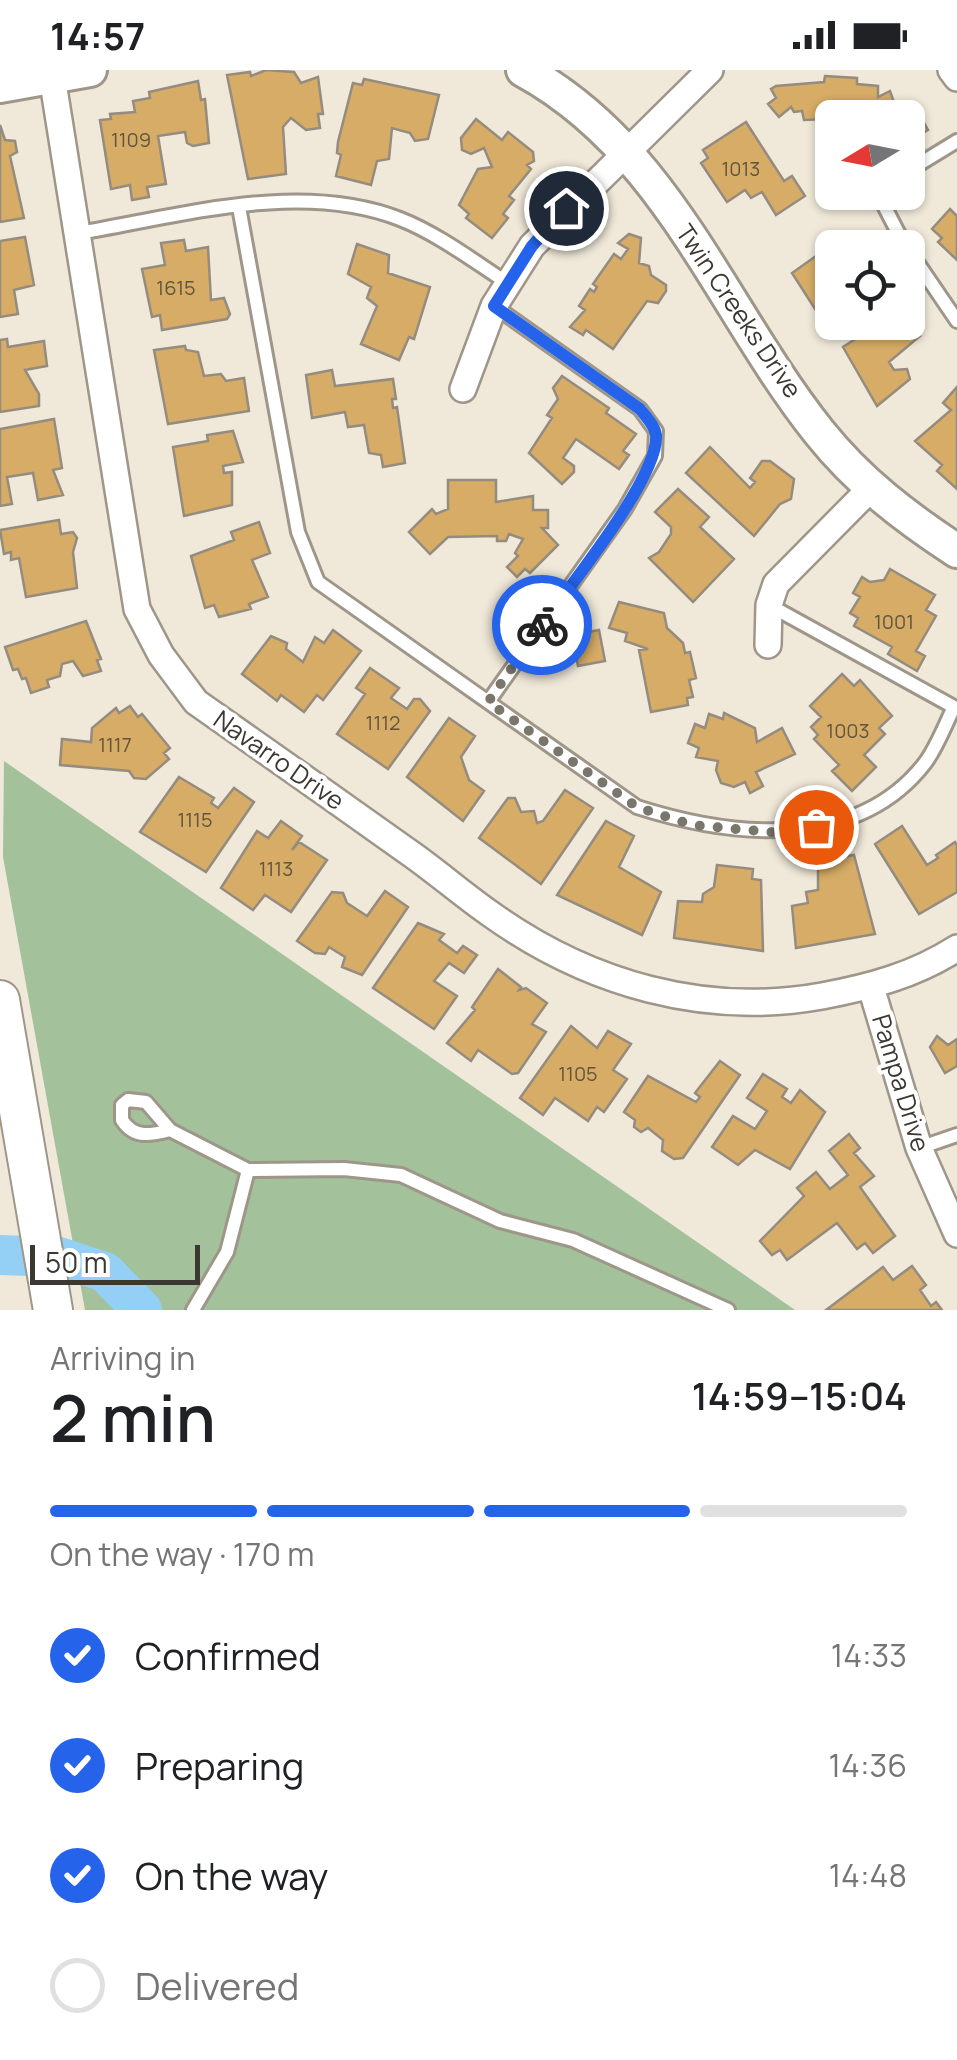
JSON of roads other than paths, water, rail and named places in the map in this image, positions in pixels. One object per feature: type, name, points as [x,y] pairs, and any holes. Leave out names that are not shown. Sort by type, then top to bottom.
[{"type":"main road","points":[[0,1000],[53,1310]]},
{"type":"street","points":[[0,86],[90,70]]},
{"type":"street","name":"Twin Creeks Drive","points":[[523,70],[569,97],[627,148],[698,247],[818,430],[870,489],[957,551]]},
{"type":"street","points":[[463,389],[506,282],[566,208],[710,70]]},
{"type":"street","points":[[951,70],[957,78]]},
{"type":"street","name":"Navarro Drive","points":[[52,74],[137,609],[160,655],[196,702],[495,918],[602,975],[661,995],[728,1004],[800,1000],[871,986],[932,964],[957,948]]},
{"type":"street","points":[[768,645],[769,605],[776,584],[870,489]]},
{"type":"street","name":"Pampa Drive","points":[[871,986],[919,1148],[957,1234]]},
{"type":"lane","points":[[925,160],[957,140]]},
{"type":"lane","points":[[78,233],[239,206],[330,201],[399,219],[506,282]]},
{"type":"lane","points":[[239,206],[298,532],[318,582],[637,807],[692,825],[781,833],[846,818],[879,803],[925,763],[954,708],[769,605]]},
{"type":"lane","points":[[925,275],[957,322]]},
{"type":"lane","points":[[488,702],[624,509],[655,456],[656,431],[640,409],[494,306]]},
{"type":"lane","points":[[170,1130],[248,1170],[344,1169],[401,1176],[500,1221],[573,1240],[728,1310]]},
{"type":"lane","points":[[919,1148],[957,1135]]},
{"type":"lane","points":[[195,1308],[228,1252],[248,1170]]},
{"type":"waterway","points":[[0,1255],[59,1257],[105,1272],[142,1310]]}]
